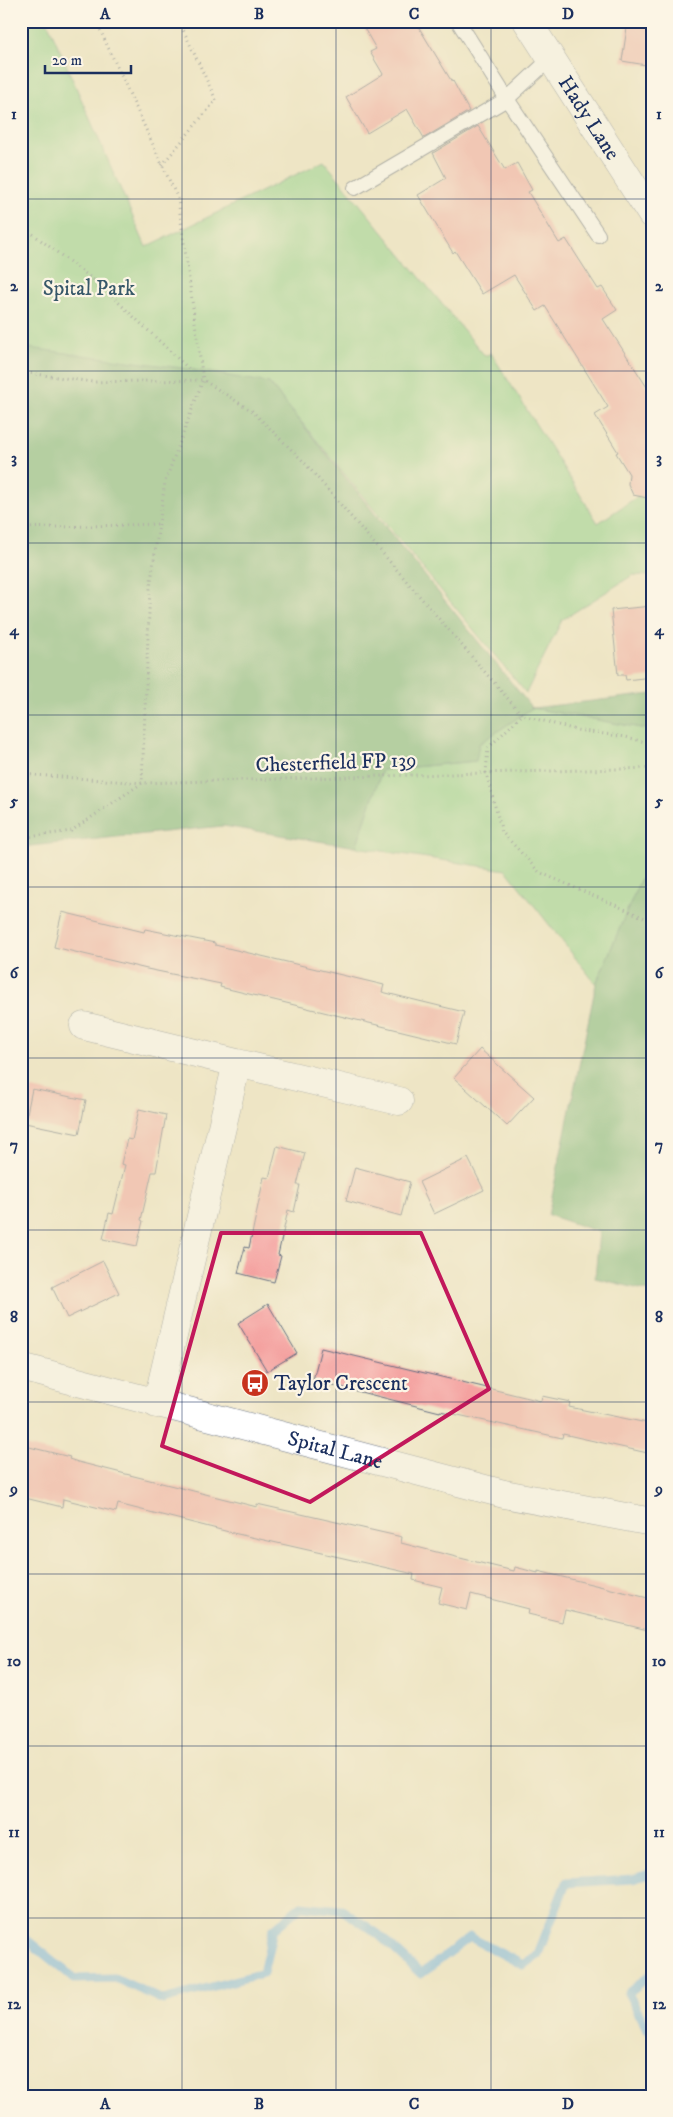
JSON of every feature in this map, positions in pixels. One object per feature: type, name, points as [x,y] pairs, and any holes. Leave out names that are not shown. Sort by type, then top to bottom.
[{"type":"street","name":"Hady Lane","points":[[527,21],[652,215]]},
{"type":"street","points":[[84,1026],[399,1101]]},
{"type":"street","points":[[157,1404],[237,1063]]},
{"type":"street","name":"Spital Lane","points":[[21,1367],[504,1494],[652,1522]]},
{"type":"lane","points":[[458,21],[507,99],[598,235]]},
{"type":"lane","points":[[355,188],[507,99],[550,58]]},
{"type":"path","points":[[21,838],[71,831],[142,782],[150,588],[164,482],[202,380],[178,199],[96,21]]},
{"type":"path","points":[[162,165],[216,100],[179,21]]},
{"type":"path","points":[[21,225],[98,284],[189,369]]},
{"type":"path","points":[[21,372],[93,382],[202,380],[252,412],[302,461],[522,715],[576,730],[626,737],[652,744]]},
{"type":"path","points":[[21,528],[159,524]]},
{"type":"path","points":[[522,715],[488,748],[486,773],[502,832],[539,872],[652,920]]},
{"type":"path","name":"Chesterfield FP 139","points":[[21,774],[142,782],[652,768]]},
{"type":"highlighted area","points":[[221,1233],[421,1233],[489,1389],[310,1502],[162,1446]]},
{"type":"green space","name":"Spital Park","points":[[21,21],[47,21],[146,247],[324,161],[485,356],[491,353],[598,523],[652,487],[652,576],[633,575],[562,620],[526,693],[269,383],[21,349]]},
{"type":"green space","points":[[21,347],[189,369],[269,383],[532,708],[479,744],[476,761],[382,770],[356,847],[223,826],[21,847]]},
{"type":"green space","points":[[652,694],[652,730],[532,708]]},
{"type":"green space","points":[[532,708],[652,730],[652,878],[641,878],[596,984],[506,870],[356,847],[382,770],[475,761],[479,744]]},
{"type":"green space","points":[[641,878],[652,878],[652,1292],[595,1278],[599,1232],[548,1215],[596,984]]},
{"type":"building","points":[[360,21],[415,21],[453,81],[469,111],[424,138],[407,109],[367,133],[346,97],[383,74],[370,52],[376,49]]},
{"type":"building","points":[[628,21],[652,21],[652,66],[622,61]]},
{"type":"building","points":[[478,126],[505,170],[517,163],[532,190],[528,192],[559,243],[566,239],[598,289],[602,287],[617,310],[603,319],[652,395],[652,499],[633,495],[628,484],[629,474],[595,415],[608,407],[545,306],[537,311],[514,275],[482,294],[455,251],[453,253],[418,195],[446,178],[433,153]]},
{"type":"building","points":[[652,606],[652,677],[626,680],[625,675],[618,675],[611,610]]},
{"type":"building","points":[[62,912],[144,932],[145,929],[215,943],[215,945],[384,985],[382,992],[464,1012],[456,1044],[220,987],[221,984],[54,947]]},
{"type":"building","points":[[480,1049],[534,1097],[507,1126],[454,1078]]},
{"type":"building","points":[[32,1089],[86,1100],[79,1134],[25,1123]]},
{"type":"building","points":[[139,1109],[166,1115],[156,1172],[152,1172],[137,1246],[103,1239],[109,1213],[113,1214],[125,1165],[121,1164],[127,1139],[132,1140]]},
{"type":"building","points":[[277,1146],[305,1153],[297,1185],[300,1185],[294,1212],[288,1210],[278,1255],[281,1256],[274,1282],[238,1273],[245,1247],[249,1248],[264,1177],[269,1178]]},
{"type":"building","points":[[468,1158],[484,1190],[434,1214],[419,1182]]},
{"type":"building","points":[[355,1167],[410,1182],[401,1216],[346,1201]]},
{"type":"building","points":[[103,1261],[119,1293],[67,1318],[52,1287]]},
{"type":"building","points":[[268,1304],[297,1353],[267,1371],[238,1323]]},
{"type":"building","points":[[321,1348],[541,1401],[542,1396],[570,1402],[569,1407],[652,1424],[652,1454],[563,1434],[562,1438],[440,1412],[313,1380]]},
{"type":"building","points":[[21,1445],[70,1457],[69,1459],[78,1462],[257,1507],[257,1504],[402,1537],[401,1543],[464,1559],[514,1571],[515,1567],[538,1573],[538,1571],[652,1599],[652,1631],[565,1610],[562,1622],[528,1614],[529,1609],[471,1594],[467,1610],[438,1603],[442,1587],[413,1580],[414,1574],[233,1533],[118,1504],[116,1512],[63,1499],[62,1507],[21,1497]]},
{"type":"waterway","points":[[21,1935],[75,1979],[115,1978],[163,2000],[263,1973],[273,1930],[301,1906],[342,1910],[378,1934],[421,1974],[470,1937],[523,1965],[538,1954],[566,1883],[633,1879],[652,1873]]},
{"type":"waterway","points":[[652,1974],[628,1993],[647,2029],[652,2028]]},
{"type":"place","name":"Taylor Crescent","points":[[255,1383]]}]
